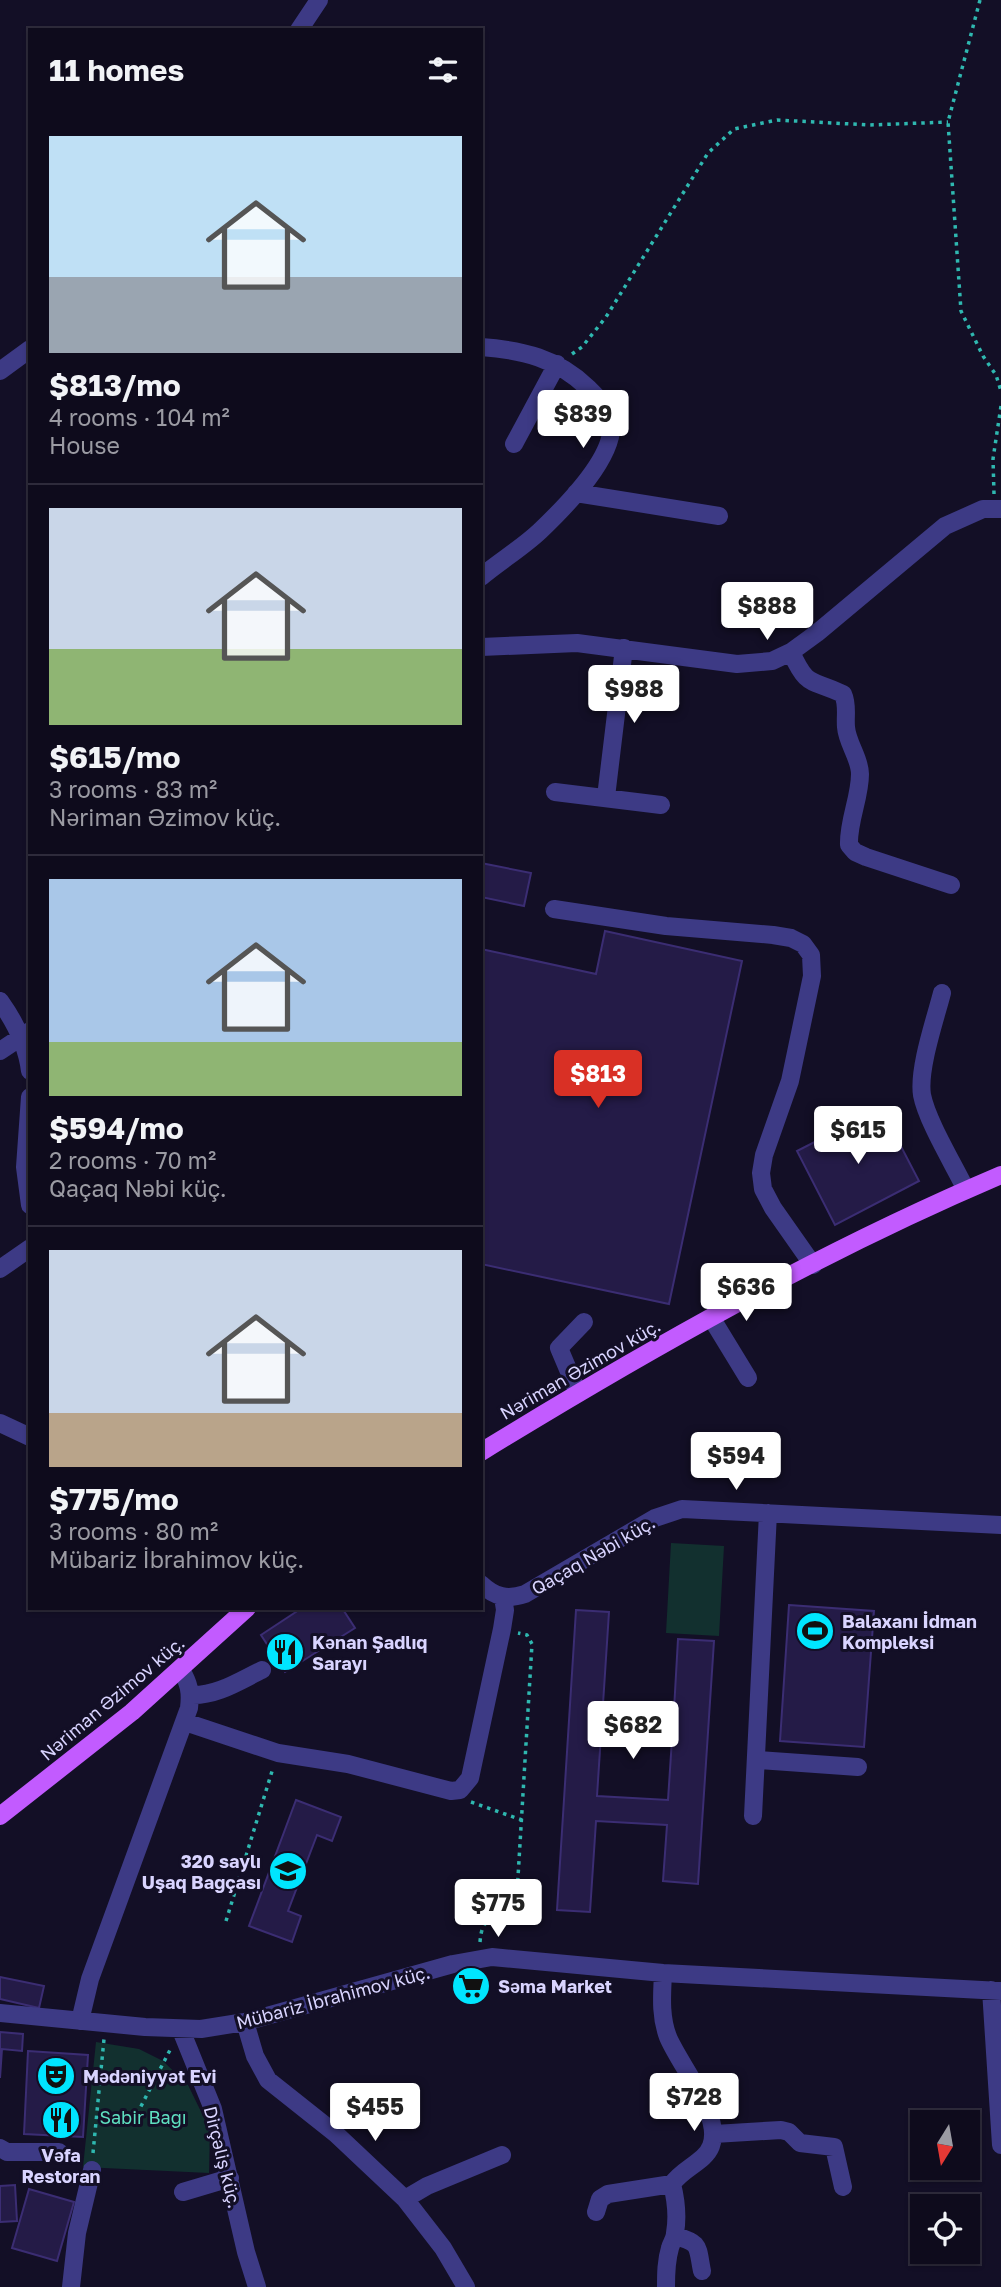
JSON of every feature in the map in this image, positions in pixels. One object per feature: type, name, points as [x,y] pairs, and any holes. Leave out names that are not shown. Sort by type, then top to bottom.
[{"type":"main road","name":"Nəriman Əzimov küç.","points":[[483,1451],[578,1392],[813,1265],[1001,1175]]},
{"type":"main road","name":"Nəriman Əzimov küç.","points":[[0,1816],[132,1712],[245,1610]]},
{"type":"street","points":[[300,28],[319,0]]},
{"type":"street","points":[[483,346],[510,349],[557,364],[601,400],[610,417],[612,432],[594,470],[576,493],[539,532],[483,575]]},
{"type":"street","points":[[0,371],[28,350]]},
{"type":"street","points":[[514,444],[557,364]]},
{"type":"street","points":[[576,493],[719,516]]},
{"type":"street","points":[[483,647],[577,643],[737,664],[772,661],[791,652],[936,532],[964,516],[983,509],[998,508]]},
{"type":"street","points":[[606,797],[624,648]]},
{"type":"street","points":[[791,652],[800,673],[809,681],[843,694],[847,702],[846,729],[860,775],[849,831],[849,845],[855,852],[866,857],[951,885]]},
{"type":"street","points":[[555,792],[661,805]]},
{"type":"street","points":[[554,909],[666,926],[773,935],[791,938],[803,944],[811,955],[812,976],[790,1081],[764,1155],[761,1173],[763,1189],[773,1208],[813,1265]]},
{"type":"street","points":[[942,993],[922,1076],[922,1096],[966,1190]]},
{"type":"street","points":[[0,1001],[25,1034],[28,1059]]},
{"type":"street","points":[[0,1051],[25,1034]]},
{"type":"street","points":[[28,1125],[25,1167],[28,1190]]},
{"type":"street","points":[[0,1269],[28,1249]]},
{"type":"street","points":[[712,1319],[748,1378]]},
{"type":"street","points":[[578,1392],[559,1348],[584,1322]]},
{"type":"street","points":[[0,1423],[28,1436]]},
{"type":"street","name":"Qaçaq Nəbi küç.","points":[[503,1598],[525,1594],[667,1513],[682,1509],[1001,1525]]},
{"type":"street","points":[[753,1816],[768,1513]]},
{"type":"street","points":[[185,1722],[278,1753],[348,1764],[451,1791],[460,1790],[470,1778],[505,1611],[503,1598],[493,1595],[483,1586]]},
{"type":"street","points":[[80,2021],[90,1979],[185,1722],[191,1695],[181,1670]]},
{"type":"street","points":[[191,1695],[216,1693],[262,1670]]},
{"type":"street","points":[[757,1760],[858,1767]]},
{"type":"street","name":"Mübariz İbrahimov küç.","points":[[0,2013],[181,2030],[245,2022],[479,1958],[510,1958],[663,1973],[996,1990]]},
{"type":"street","points":[[663,1973],[661,2002],[668,2037],[711,2119],[714,2134],[706,2155],[679,2173],[673,2184],[677,2201],[675,2236],[670,2248],[666,2287]]},
{"type":"street","points":[[996,1990],[1001,2145]]},
{"type":"street","points":[[245,2022],[255,2056],[268,2080],[336,2134],[405,2199],[443,2249],[466,2287]]},
{"type":"street","name":"Dirçəliş küç.","points":[[181,2030],[213,2109],[246,2252],[257,2287]]},
{"type":"street","points":[[714,2134],[781,2130],[789,2132],[800,2143],[834,2147],[844,2187]]},
{"type":"street","points":[[0,2148],[7,2152],[59,2152]]},
{"type":"street","points":[[405,2199],[427,2186],[502,2155]]},
{"type":"street","points":[[71,2287],[77,2233],[92,2170]]},
{"type":"street","points":[[183,2192],[230,2178]]},
{"type":"street","points":[[596,2213],[600,2199],[608,2194],[673,2184]]},
{"type":"street","points":[[675,2236],[692,2240],[697,2246],[702,2271]]},
{"type":"path","points":[[980,0],[948,122],[961,312],[983,356],[996,374],[1001,391]]},
{"type":"path","points":[[557,364],[582,346],[607,317],[708,153],[734,129],[777,120],[870,125],[948,122]]},
{"type":"path","points":[[998,508],[993,459],[1001,406]]},
{"type":"path","points":[[479,1958],[481,1929],[488,1919],[509,1908],[516,1897],[522,1820],[532,1644],[527,1635],[502,1629]]},
{"type":"path","points":[[226,1921],[278,1753]]},
{"type":"path","points":[[460,1790],[468,1801],[522,1820]]},
{"type":"path","points":[[92,2170],[106,2023]]},
{"type":"path","points":[[136,2114],[181,2030]]},
{"type":"green space","points":[[671,1543],[724,1546],[719,1636],[666,1633]]},
{"type":"green space","name":"Sabir Bağı","points":[[96,2042],[139,2049],[163,2061],[188,2085],[210,2130],[209,2173],[83,2167]]},
{"type":"building","points":[[483,863],[531,873],[524,906],[483,897]]},
{"type":"building","points":[[605,931],[742,961],[669,1304],[483,1264],[483,949],[596,974]]},
{"type":"building","points":[[881,1108],[919,1181],[835,1225],[797,1151]]},
{"type":"building","points":[[789,1605],[874,1611],[864,1747],[780,1741]]},
{"type":"building","points":[[299,1610],[343,1610],[355,1628],[285,1672],[261,1635]]},
{"type":"building","points":[[576,1610],[609,1612],[597,1796],[668,1800],[672,1739],[605,1735],[607,1705],[674,1710],[678,1639],[714,1641],[698,1884],[663,1881],[667,1825],[596,1821],[590,1912],[557,1910]]},
{"type":"building","points":[[296,1800],[341,1817],[332,1841],[317,1835],[288,1911],[301,1916],[292,1942],[249,1926]]},
{"type":"building","points":[[0,1977],[44,1986],[39,2008],[0,1999]]},
{"type":"building","points":[[0,2032],[23,2034],[22,2051],[2,2049],[0,2078]]},
{"type":"building","points":[[28,2051],[88,2055],[83,2137],[24,2134]]},
{"type":"building","points":[[15,2185],[17,2221],[0,2222],[0,2186]]},
{"type":"building","points":[[29,2189],[74,2202],[57,2261],[12,2248]]},
{"type":"place","name":"Balaxanı İdman Kompleksi","points":[[815,1631]]},
{"type":"place","name":"Kənan Şadlıq Sarayı","points":[[285,1652]]},
{"type":"place","name":"320 saylı Uşaq Bağçası","points":[[288,1871]]},
{"type":"place","name":"Səma Market","points":[[471,1986]]},
{"type":"place","name":"Mədəniyyət Evi","points":[[56,2076]]},
{"type":"place","name":"Vəfa Restoran","points":[[61,2120]]}]
